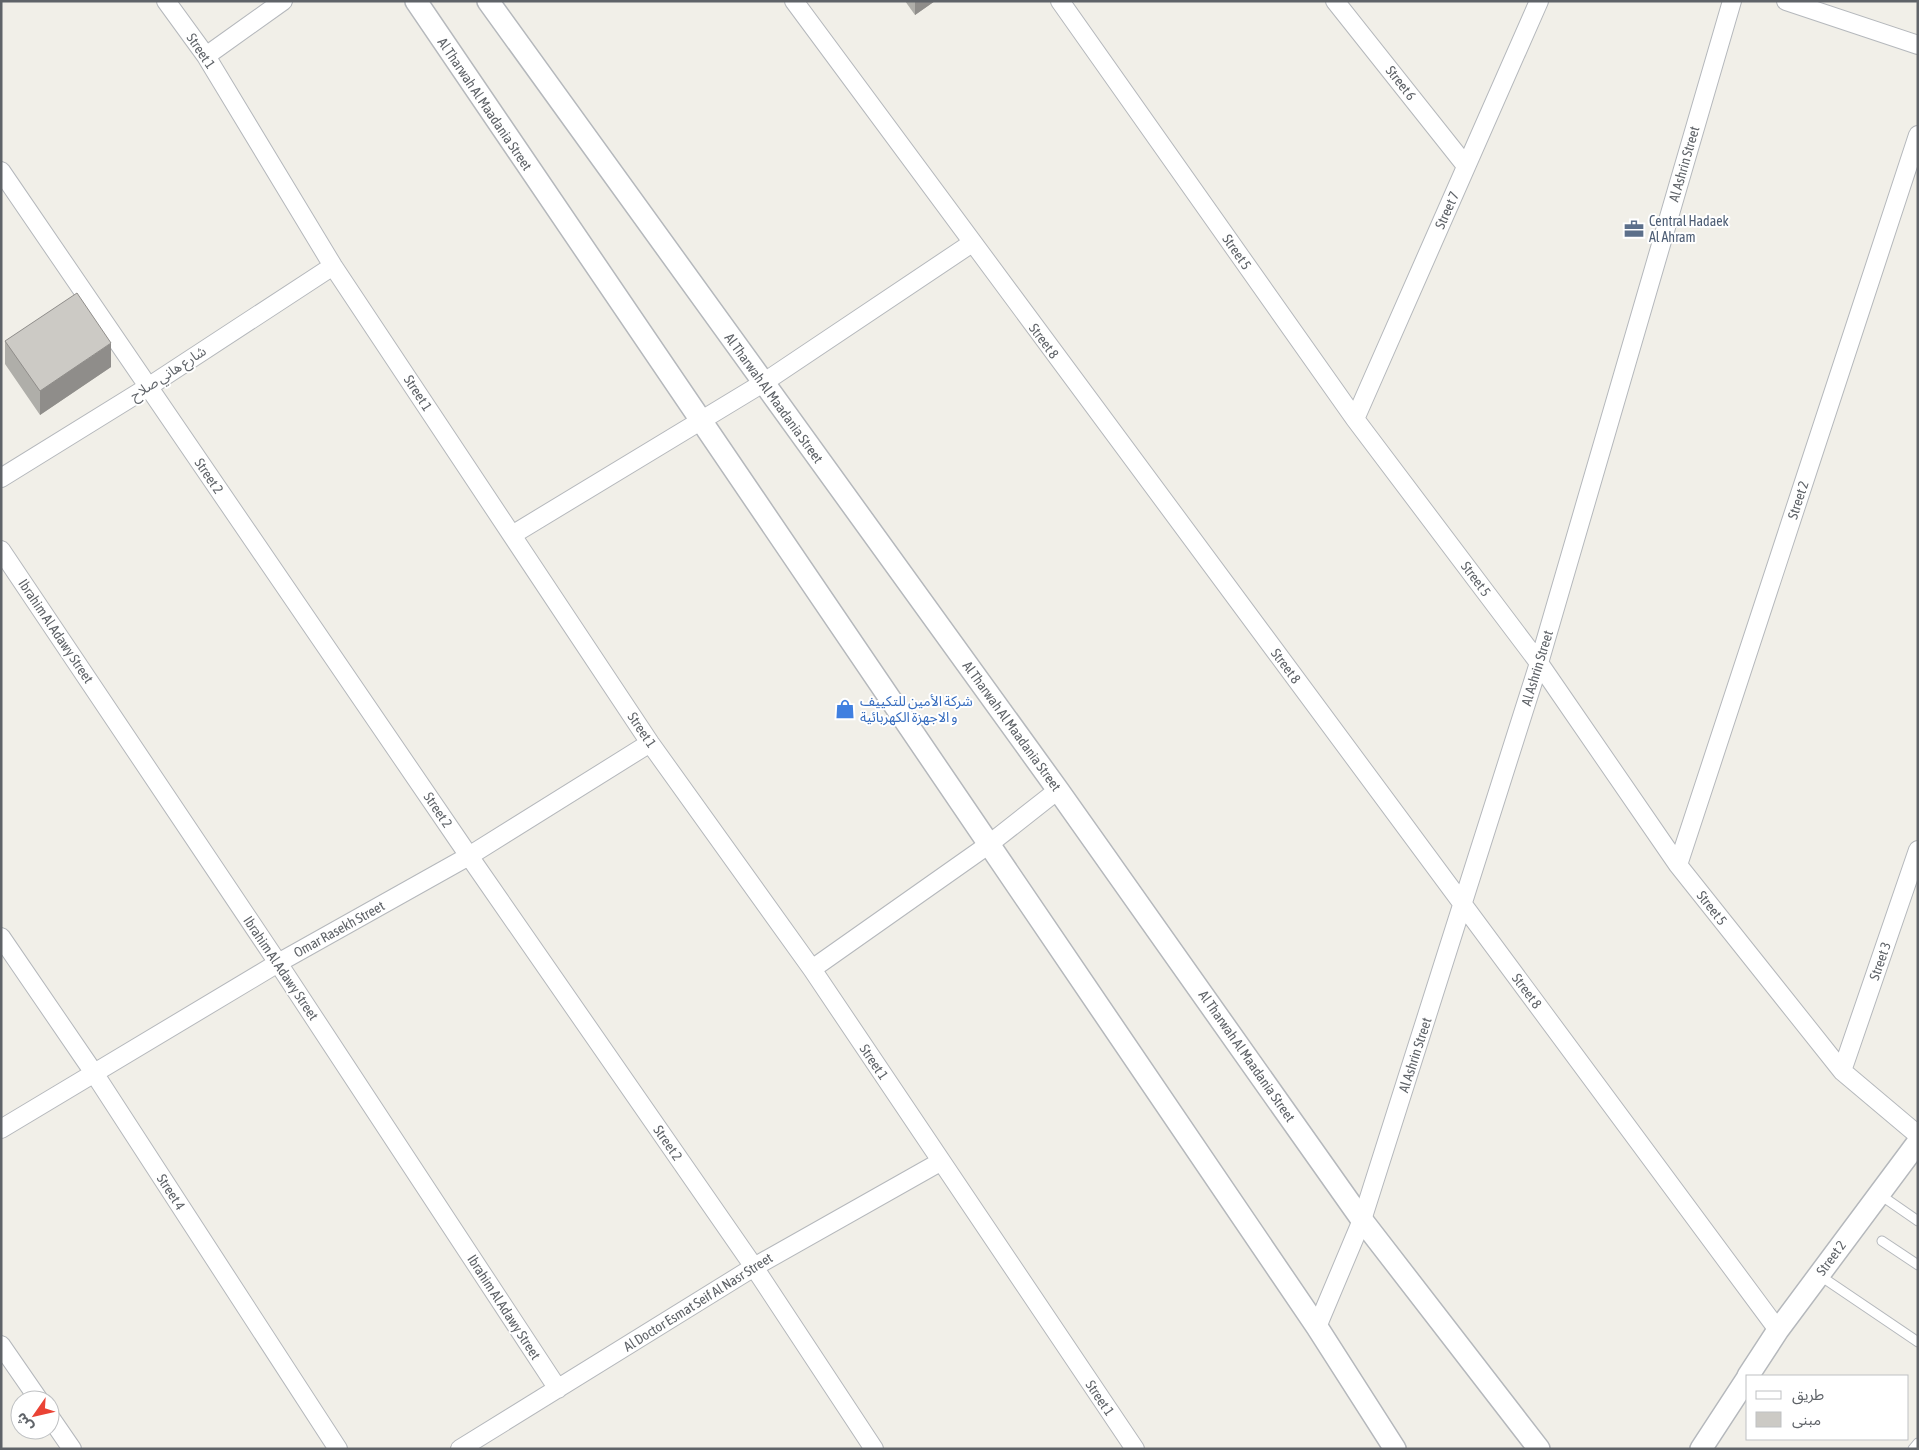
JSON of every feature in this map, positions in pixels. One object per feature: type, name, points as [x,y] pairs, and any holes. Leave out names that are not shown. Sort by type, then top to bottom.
[{"type":"street","name":"Street 1","points":[[166,1],[206,56],[333,266],[650,743],[812,969],[1134,1449]]},
{"type":"street","points":[[206,56],[284,1]]},
{"type":"street","name":"Al Tharwah Al Maadania Street","points":[[416,1],[700,422],[1317,1327],[1395,1449]]},
{"type":"street","name":"Al Tharwah Al Maadania Street","points":[[488,1],[1058,790],[1362,1220],[1539,1449]]},
{"type":"street","name":"Street 8","points":[[794,1],[1778,1330]]},
{"type":"street","name":"Street 5","points":[[1060,1],[1355,419],[1539,663],[1678,865],[1842,1071],[1918,1135]]},
{"type":"street","name":"Street 6","points":[[1336,1],[1466,166]]},
{"type":"street","name":"Street 7","points":[[1355,419],[1539,1]]},
{"type":"street","name":"Al Ashrin Street","points":[[1317,1327],[1362,1220],[1539,663],[1732,1]]},
{"type":"street","points":[[1786,1],[1918,45]]},
{"type":"street","name":"Street 2","points":[[1678,865],[1918,135]]},
{"type":"street","name":"Street 2","points":[[1,171],[469,856],[754,1267],[874,1449]]},
{"type":"street","points":[[512,535],[763,383],[972,243]]},
{"type":"street","name":"شارع هاني صلاح","points":[[1,478],[148,387],[333,266]]},
{"type":"street","name":"Ibrahim Al Adawy Street","points":[[1,550],[278,963],[558,1389]]},
{"type":"street","name":"Omar Rasekh Street","points":[[1,1129],[278,963],[469,856],[650,743]]},
{"type":"street","points":[[812,969],[988,845],[1058,790]]},
{"type":"street","name":"Street 3","points":[[1842,1071],[1918,850]]},
{"type":"street","name":"Street 4","points":[[1,937],[94,1073],[338,1449]]},
{"type":"street","name":"Street 2","points":[[1749,1375],[1778,1330],[1918,1142]]},
{"type":"street","name":"Al Doctor Esmat Seif Al Nasr Street","points":[[460,1449],[481,1443],[558,1389],[754,1267],[940,1162]]},
{"type":"street","points":[[1,1345],[32,1390]]},
{"type":"street","name":"Street 2","points":[[1701,1449],[1746,1380]]},
{"type":"street","points":[[60,1432],[72,1449]]},
{"type":"lane","points":[[1878,1194],[1918,1221]]},
{"type":"lane","points":[[1882,1241],[1918,1265]]},
{"type":"lane","points":[[1818,1275],[1918,1342]]},
{"type":"lane","points":[[1913,1449],[1918,1443]]},
{"type":"building","points":[[77,293],[111,343],[40,391],[5,341]]},
{"type":"place","name":"Central Hadaek Al Ahram","points":[[1634,229]]},
{"type":"place","name":"شركة الأمين للتكييف و الاجهزة الكهربائية","points":[[845,709]]}]
